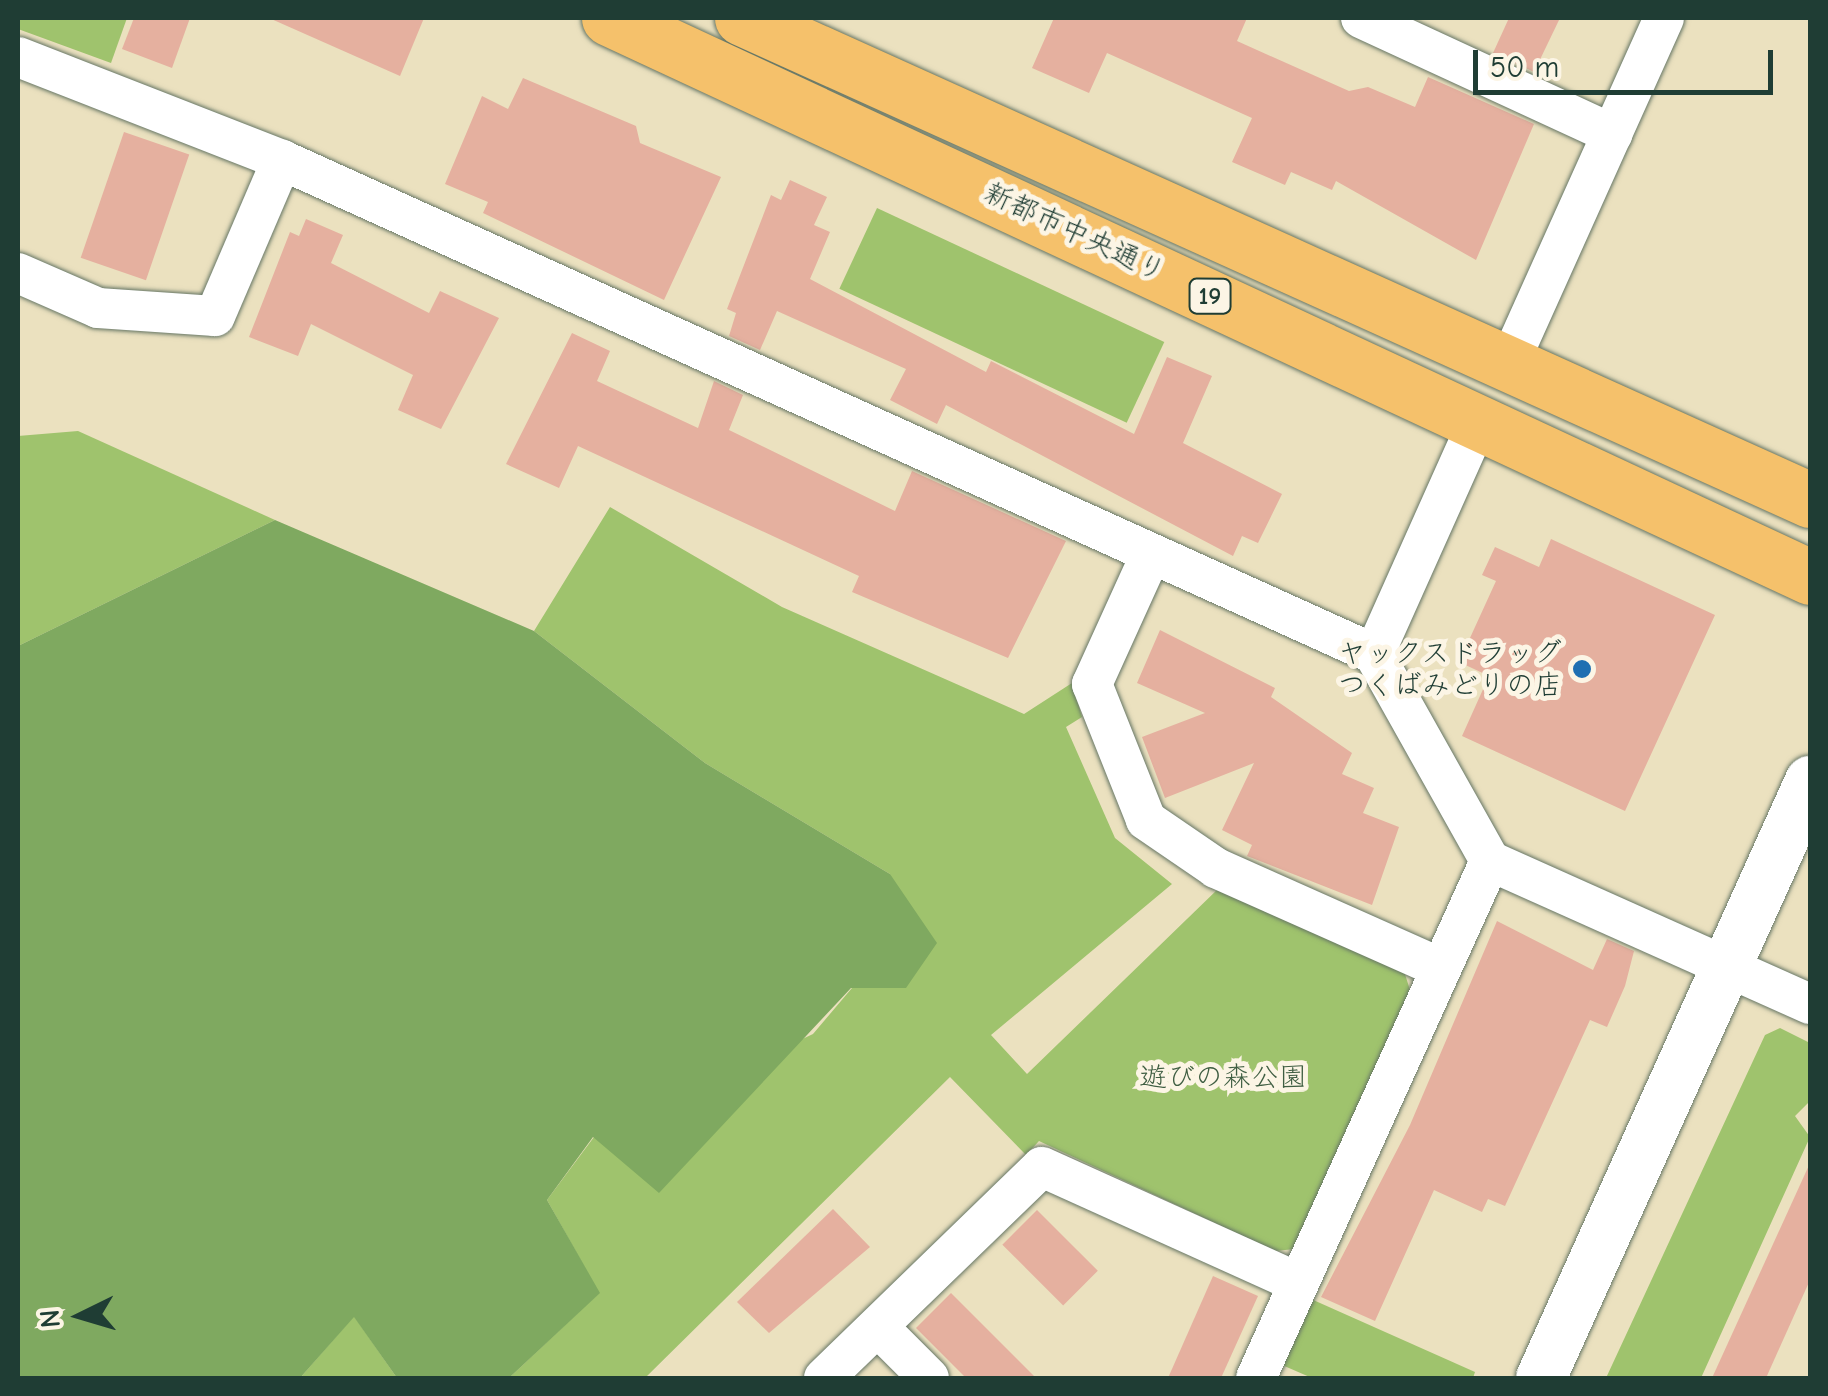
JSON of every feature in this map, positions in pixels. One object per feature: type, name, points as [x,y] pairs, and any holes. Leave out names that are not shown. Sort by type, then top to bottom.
[{"type":"main road","name":"新都市中央通り","points":[[609,18],[1810,577]]},
{"type":"main road","name":"新都市中央通り","points":[[742,18],[1810,500]]},
{"type":"street","points":[[1361,18],[1612,134]]},
{"type":"street","points":[[1509,364],[1664,18]]},
{"type":"street","points":[[18,57],[282,160],[1374,654],[1490,861],[1810,1004]]},
{"type":"street","points":[[18,273],[98,308],[215,316],[282,160]]},
{"type":"street","points":[[1374,654],[1478,422]]},
{"type":"street","points":[[1151,554],[1092,684],[1146,820],[1216,868],[1438,967]]},
{"type":"street","points":[[1540,1378],[1810,782]]},
{"type":"street","points":[[1256,1378],[1438,967],[1490,861]]},
{"type":"street","points":[[824,1378],[1042,1166],[1297,1282]]},
{"type":"street","points":[[878,1327],[929,1378]]},
{"type":"green space","points":[[18,18],[127,18],[111,63],[18,29]]},
{"type":"green space","points":[[877,208],[1164,342],[1127,423],[839,289]]},
{"type":"green space","points":[[78,431],[275,520],[18,646],[18,436]]},
{"type":"green space","name":"遊びの森公園","points":[[610,507],[782,607],[1024,714],[1072,683],[1082,717],[1066,727],[1115,838],[1172,884],[991,1035],[1027,1074],[1219,888],[1404,971],[1410,990],[1295,1249],[1275,1251],[1039,1141],[1026,1155],[950,1077],[645,1378],[509,1378],[599,1293],[547,1200],[594,1137],[813,1034],[852,988],[906,988],[890,874],[705,763],[534,631]]},
{"type":"green space","points":[[275,520],[534,631],[705,763],[890,874],[937,943],[906,988],[851,988],[659,1193],[593,1137],[547,1200],[600,1293],[509,1378],[397,1378],[354,1317],[300,1378],[18,1378],[18,646]]},
{"type":"green space","points":[[1780,1028],[1810,1043],[1810,1101],[1795,1116],[1810,1137],[1701,1378],[1606,1378],[1765,1035]]},
{"type":"green space","points":[[1311,1299],[1475,1372],[1473,1378],[1312,1378],[1282,1365]]},
{"type":"green space","points":[[354,1316],[397,1378],[300,1378]]},
{"type":"building","points":[[134,18],[190,18],[172,68],[122,49]]},
{"type":"building","points":[[269,18],[424,18],[400,76]]},
{"type":"building","points":[[1054,18],[1247,18],[1237,41],[1349,91],[1368,87],[1415,107],[1428,77],[1534,124],[1476,260],[1336,181],[1332,190],[1291,172],[1285,185],[1232,162],[1252,118],[1107,53],[1089,93],[1032,68]]},
{"type":"building","points":[[1509,18],[1560,18],[1534,72],[1493,53]]},
{"type":"building","points":[[523,78],[636,126],[640,143],[721,177],[664,300],[483,213],[488,202],[445,184],[482,96],[508,109]]},
{"type":"building","points":[[124,132],[189,154],[146,280],[81,258]]},
{"type":"building","points":[[790,180],[827,197],[814,225],[830,232],[810,279],[986,372],[991,361],[1134,434],[1167,357],[1212,376],[1183,443],[1282,494],[1258,543],[1242,536],[1233,556],[946,405],[937,424],[890,400],[906,369],[777,311],[760,350],[729,336],[736,313],[727,309],[771,195],[781,200]]},
{"type":"building","points":[[306,219],[343,235],[331,263],[429,313],[440,291],[499,318],[441,429],[398,410],[413,375],[311,324],[298,356],[249,337],[290,232],[299,236]]},
{"type":"building","points":[[572,333],[610,351],[597,381],[698,428],[714,381],[743,395],[729,430],[895,511],[912,471],[1066,541],[1008,658],[852,592],[859,576],[578,446],[559,488],[506,464]]},
{"type":"building","name":"ヤックスドラッグ つくばみどりの店","points":[[1551,539],[1715,615],[1625,811],[1462,736],[1489,676],[1459,662],[1496,581],[1482,575],[1495,547],[1539,567]]},
{"type":"building","points":[[1160,630],[1275,688],[1271,697],[1352,753],[1342,774],[1374,788],[1363,813],[1399,827],[1372,905],[1247,856],[1252,845],[1222,830],[1254,763],[1165,798],[1142,737],[1205,713],[1137,683]]},
{"type":"building","points":[[1497,921],[1593,970],[1607,939],[1634,951],[1625,986],[1607,1027],[1590,1020],[1505,1206],[1488,1199],[1482,1212],[1434,1190],[1375,1321],[1321,1297],[1410,1125]]},
{"type":"building","points":[[1810,1163],[1810,1280],[1766,1378],[1712,1378]]},
{"type":"building","points":[[833,1209],[870,1247],[769,1333],[737,1302]]},
{"type":"building","points":[[1037,1210],[1098,1271],[1063,1305],[1002,1245]]},
{"type":"building","points":[[1213,1276],[1258,1296],[1221,1378],[1168,1378]]},
{"type":"building","points":[[951,1293],[1036,1378],[966,1378],[916,1328]]},
{"type":"place","name":"ヤックスドラッグ つくばみどりの店","points":[[1582,669]]}]
